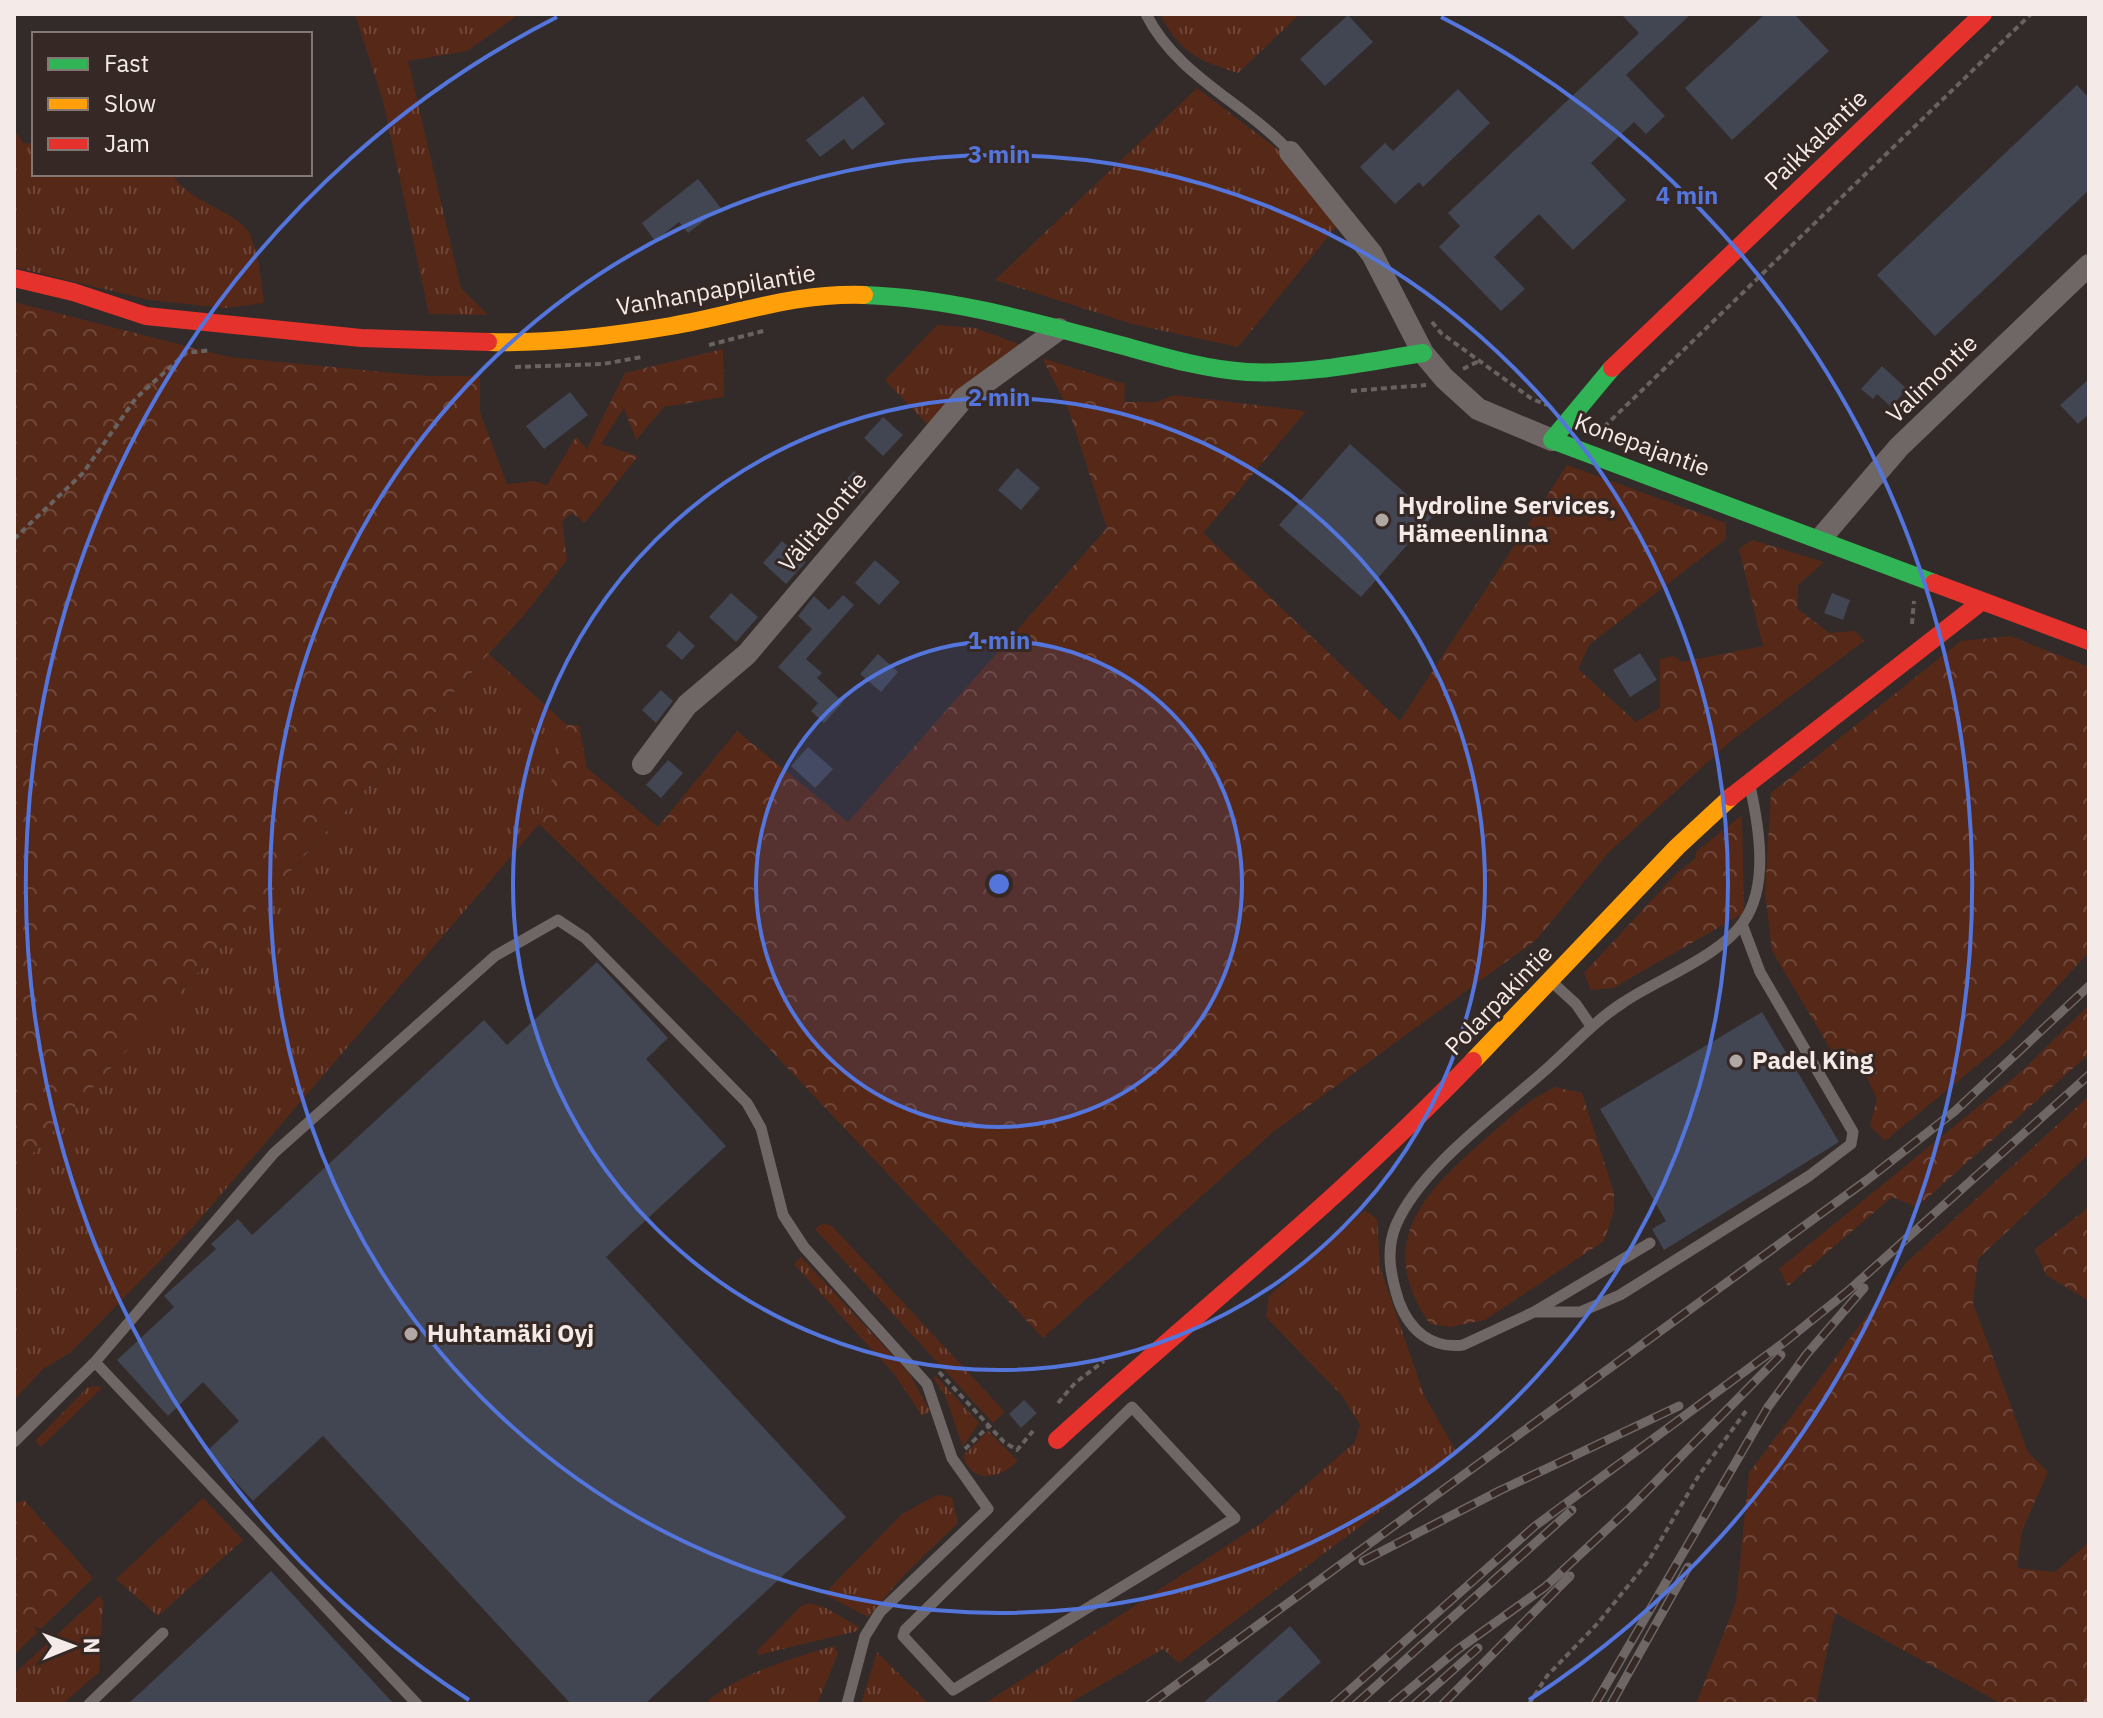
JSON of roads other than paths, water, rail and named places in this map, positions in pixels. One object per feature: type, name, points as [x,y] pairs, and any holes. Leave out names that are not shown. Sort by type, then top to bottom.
[{"type":"street","name":"Paikkalantie","points":[[1552,440],[1595,385],[1983,14]]},
{"type":"street","name":"Konepajantie","points":[[1290,152],[1372,254],[1423,353],[1444,378],[1478,409],[1552,440],[1821,538],[2089,641]]},
{"type":"street","name":"Valimontie","points":[[1821,538],[1899,447],[2085,277]]},
{"type":"street","name":"Vanhanpappilantie","points":[[14,278],[73,292],[146,316],[361,338],[495,342],[672,326],[768,302],[828,294],[938,301],[978,307],[1187,363],[1246,372],[1307,371],[1423,353]]},
{"type":"street","name":"Välitalontie","points":[[643,764],[687,705],[747,654],[963,399],[1059,329]]},
{"type":"street","name":"Polarpakintie","points":[[1064,1434],[1191,1318],[1342,1190],[1433,1103],[1677,847],[1749,781],[1981,602]]},
{"type":"lane","points":[[1146,14],[1187,68],[1266,128],[1290,152]]},
{"type":"lane","points":[[1650,1243],[1534,1312],[1463,1345],[1439,1345],[1416,1329],[1402,1309],[1393,1283],[1390,1245],[1408,1202],[1426,1182],[1481,1126],[1591,1026],[1625,1001],[1698,960],[1742,924],[1756,893],[1759,875],[1756,813],[1749,781]]},
{"type":"lane","points":[[14,1442],[95,1362],[274,1153],[495,956],[558,920],[585,938],[747,1103],[761,1128],[783,1215],[804,1247],[927,1384],[952,1458],[988,1509],[880,1612],[865,1636],[847,1704]]},
{"type":"lane","points":[[1534,1312],[1580,1312],[1620,1295],[1809,1176],[1851,1144],[1853,1132],[1760,972],[1742,924]]},
{"type":"lane","points":[[1551,981],[1576,1004],[1591,1026]]},
{"type":"lane","points":[[95,1362],[417,1704]]},
{"type":"lane","points":[[1132,1407],[1235,1518],[953,1690],[903,1636],[905,1630],[1089,1450],[1132,1407]]},
{"type":"lane","points":[[1064,1434],[1089,1450]]},
{"type":"lane","points":[[89,1704],[163,1633]]},
{"type":"railway","points":[[1150,1704],[1867,1180],[1955,1111],[2089,986]]},
{"type":"railway","points":[[1334,1704],[1535,1526],[1786,1341],[1848,1291],[2089,1075]]},
{"type":"railway","points":[[1595,1704],[1768,1407],[1806,1355],[1864,1288]]},
{"type":"railway","points":[[1392,1704],[1457,1650],[1545,1587],[1631,1507],[1781,1355]]},
{"type":"railway","points":[[1363,1561],[1499,1491],[1679,1406]]},
{"type":"railway","points":[[1356,1704],[1572,1510]]},
{"type":"railway","points":[[1611,1704],[1688,1567]]},
{"type":"railway","points":[[1443,1704],[1570,1576]]},
{"type":"railway","points":[[1415,1704],[1478,1648]]},
{"type":"place","name":"Hydroline Services, Hämeenlinna","points":[[1382,520]]},
{"type":"place","name":"Padel King","points":[[1736,1061]]},
{"type":"place","name":"Huhtamäki Oyj","points":[[411,1334]]}]
